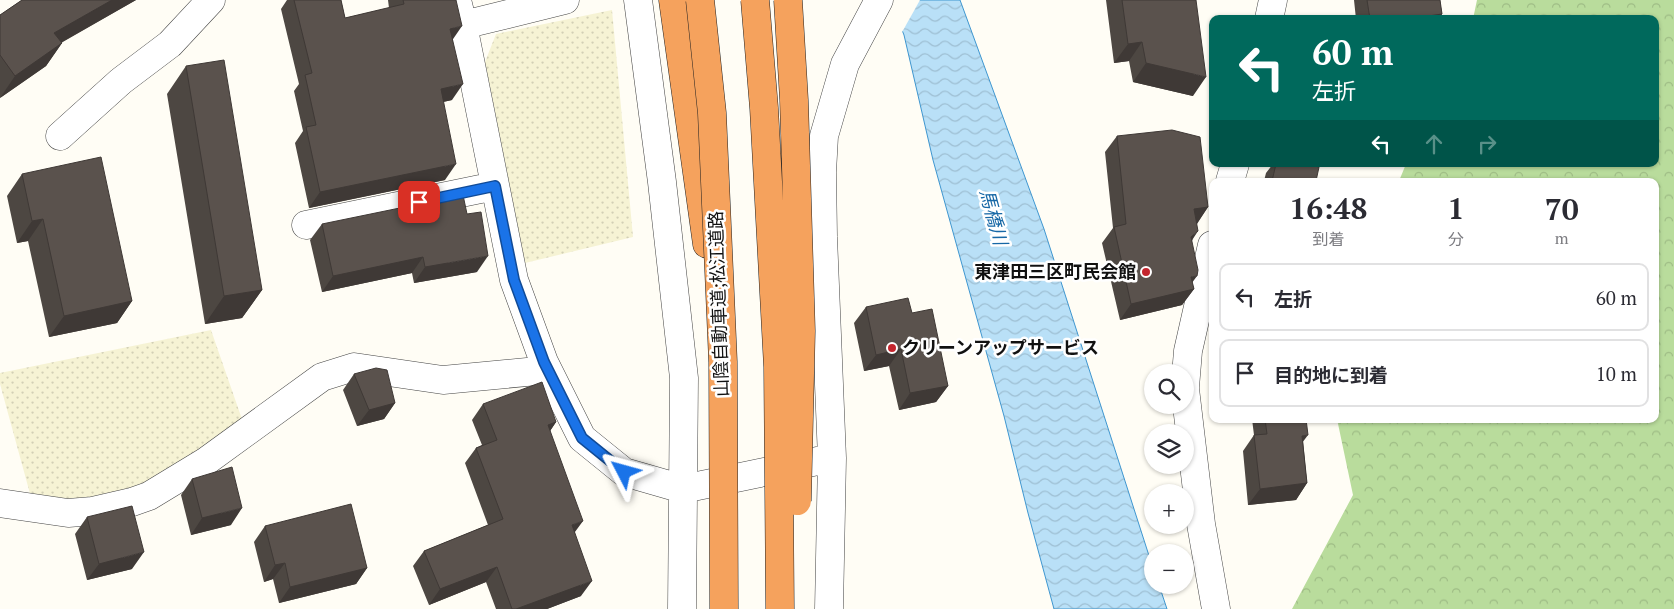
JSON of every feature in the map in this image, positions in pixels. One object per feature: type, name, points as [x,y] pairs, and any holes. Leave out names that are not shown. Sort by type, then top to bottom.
[{"type":"highway","points":[[673,0],[723,362]]},
{"type":"highway","name":"山陰自動車道;松江道路","points":[[700,0],[712,113],[723,362],[724,609]]},
{"type":"highway","points":[[755,0],[764,108],[778,367],[780,609]]},
{"type":"highway","points":[[788,0],[794,100],[801,331],[796,525],[788,609]]},
{"type":"street","points":[[60,136],[121,81],[170,44],[211,0]]},
{"type":"street","points":[[565,0],[460,12],[514,280],[548,370],[582,438],[624,472],[683,489],[832,458]]},
{"type":"street","points":[[638,0],[662,182],[684,378],[682,609]]},
{"type":"street","points":[[829,609],[832,458],[822,172],[824,136],[845,64],[879,0]]},
{"type":"street","points":[[1270,15],[1273,0]]},
{"type":"street","points":[[306,225],[495,186]]},
{"type":"street","points":[[1187,364],[1188,351],[1209,258]]},
{"type":"street","points":[[0,503],[68,513],[93,511],[149,496],[205,462],[322,377],[354,367],[443,380],[548,370]]},
{"type":"street","points":[[1188,414],[1201,524],[1216,609]]},
{"type":"shaded area","points":[[612,10],[633,237],[525,263],[485,62],[496,34]]},
{"type":"shaded area","points":[[211,330],[244,425],[117,499],[32,501],[0,384],[0,373]]},
{"type":"green space","points":[[1477,0],[1674,0],[1674,609],[1292,609],[1353,495],[1338,423],[1659,423],[1659,178],[1400,178],[1405,167],[1659,167],[1659,15],[1474,15]]},
{"type":"water","name":"馬橋川","points":[[890,0],[960,0],[1044,229],[1145,544],[1144,594],[1162,594],[1167,609],[1054,609],[1004,416],[933,160],[904,35]]},
{"type":"pier","points":[[888,0],[920,0],[901,34]]},
{"type":"building","points":[[22,0],[112,0],[54,33],[62,43],[15,76],[0,55],[0,15]]},
{"type":"building","points":[[294,0],[341,0],[345,18],[404,4],[403,0],[456,0],[462,26],[450,29],[463,84],[441,89],[456,164],[320,192],[306,127],[316,125],[305,75],[312,73]]},
{"type":"building","points":[[1122,0],[1196,0],[1206,77],[1146,63],[1142,42],[1128,44]]},
{"type":"building","points":[[1367,0],[1440,0],[1442,14],[1435,15],[1369,15]]},
{"type":"building","points":[[224,60],[262,290],[224,296],[186,66]]},
{"type":"building","points":[[1172,130],[1200,137],[1208,207],[1194,209],[1198,231],[1191,237],[1198,270],[1197,276],[1191,277],[1194,289],[1131,304],[1114,227],[1126,224],[1117,136]]},
{"type":"building","points":[[101,157],[132,301],[64,316],[43,219],[32,221],[22,174]]},
{"type":"building","points":[[1275,167],[1319,167],[1317,178],[1273,178]]},
{"type":"building","points":[[463,195],[467,214],[481,212],[488,256],[425,267],[423,257],[333,276],[322,224]]},
{"type":"building","points":[[908,298],[912,313],[932,309],[948,386],[910,393],[901,349],[876,355],[866,307]]},
{"type":"building","points":[[376,368],[387,370],[395,403],[369,410],[354,374]]},
{"type":"building","points":[[542,382],[556,422],[548,425],[583,521],[572,525],[592,581],[516,609],[512,609],[497,567],[440,589],[424,551],[503,519],[476,448],[497,440],[483,404]]},
{"type":"building","points":[[1266,423],[1306,423],[1308,435],[1302,436],[1307,483],[1260,489],[1254,435],[1267,434]]},
{"type":"building","points":[[232,467],[242,508],[202,518],[192,479]]},
{"type":"building","points":[[351,504],[367,568],[290,587],[285,563],[275,565],[265,526]]},
{"type":"building","points":[[132,506],[144,552],[99,564],[87,517]]},
{"type":"place","name":"東津田三区町民会館","points":[[1146,272]]},
{"type":"place","name":"クリーンアップサービス","points":[[892,348]]},
{"type":"route","points":[[419,202],[495,186],[514,280],[544,362],[582,438],[624,472]]}]
